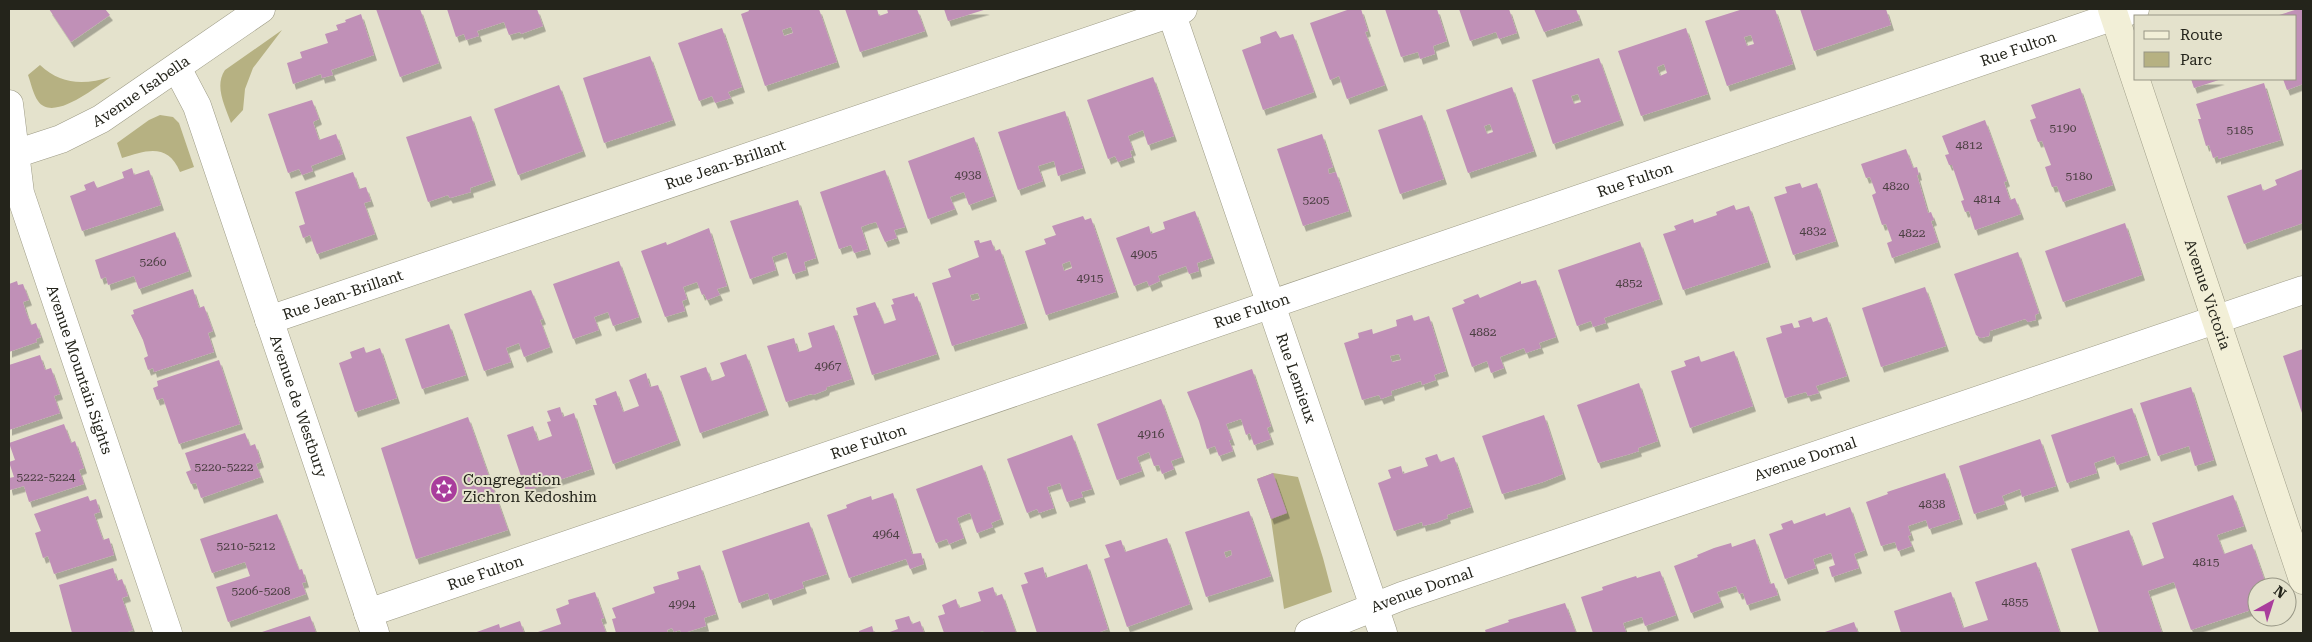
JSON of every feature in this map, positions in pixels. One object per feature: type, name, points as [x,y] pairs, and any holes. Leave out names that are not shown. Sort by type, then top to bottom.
[{"type":"street","name":"Avenue Isabella","points":[[12,155],[60,139],[101,119],[261,9]]},
{"type":"street","name":"Rue Lemieux","points":[[1175,10],[1383,633]]},
{"type":"street","name":"Rue Jean-Brillant","points":[[269,320],[1175,10]]},
{"type":"street","name":"Rue Fulton","points":[[372,623],[1272,303],[2121,11]]},
{"type":"street","name":"Avenue Victoria","points":[[2121,11],[2134,53]]},
{"type":"street","name":"Avenue de Westbury","points":[[177,68],[197,106],[372,623]]},
{"type":"street","name":"Avenue Victoria","points":[[2142,80],[2216,319],[2303,580]]},
{"type":"street","name":"Avenue Mountain Sights","points":[[9,104],[12,155],[20,193],[168,633]]},
{"type":"street","name":"Avenue Dornal","points":[[1309,633],[1402,596],[2303,290]]},
{"type":"green space","points":[[282,30],[253,68],[245,89],[243,110],[231,123],[220,89],[220,83],[225,70]]},
{"type":"green space","points":[[40,65],[48,72],[73,82],[101,80],[111,77],[75,101],[54,108],[45,107],[36,98],[28,75]]},
{"type":"green space","points":[[160,115],[173,117],[179,123],[194,167],[180,172],[169,156],[156,151],[148,151],[122,158],[117,143],[149,120]]},
{"type":"green space","points":[[1273,473],[1298,477],[1332,592],[1284,609],[1271,519],[1257,479]]},
{"type":"building","points":[[49,9],[105,9],[110,15],[71,42]]},
{"type":"building","points":[[376,9],[420,9],[439,63],[400,77]]},
{"type":"building","points":[[447,9],[537,9],[543,26],[521,34],[520,32],[509,35],[504,22],[477,31],[479,36],[466,40],[464,34],[456,37]]},
{"type":"building","points":[[748,9],[819,9],[837,62],[765,86],[741,14],[749,11]],"holes":[[[791,27],[793,33],[784,36],[782,30]]]},
{"type":"building","points":[[845,9],[877,9],[879,16],[888,13],[887,9],[917,9],[925,31],[860,52]]},
{"type":"building","points":[[944,9],[987,9],[948,21]]},
{"type":"building","points":[[1350,9],[1361,9],[1368,31],[1365,32],[1385,85],[1347,99],[1339,76],[1330,80],[1310,23]]},
{"type":"building","points":[[1385,9],[1437,9],[1447,41],[1433,46],[1435,54],[1420,59],[1418,52],[1401,57]]},
{"type":"building","points":[[1459,9],[1509,9],[1517,33],[1499,39],[1496,32],[1470,41]]},
{"type":"building","points":[[1534,9],[1576,9],[1580,20],[1544,32]]},
{"type":"building","points":[[1743,9],[1775,9],[1793,64],[1727,86],[1705,21]],"holes":[[[1751,35],[1754,44],[1747,46],[1744,37]]]},
{"type":"building","points":[[1800,9],[1886,9],[1891,25],[1814,51]]},
{"type":"building","points":[[2303,9],[2303,84],[2287,90],[2283,80],[2297,80],[2297,15],[2279,15]]},
{"type":"building","points":[[361,14],[374,55],[331,70],[333,75],[322,78],[321,74],[293,84],[287,63],[302,58],[300,52],[328,43],[325,34],[338,30],[336,25]]},
{"type":"building","points":[[722,28],[742,87],[728,92],[731,98],[715,103],[712,96],[699,101],[678,43]]},
{"type":"building","points":[[1686,28],[1708,94],[1641,116],[1618,51]],"holes":[[[1664,64],[1667,73],[1660,76],[1657,67]]]},
{"type":"building","points":[[1276,31],[1280,38],[1293,34],[1314,92],[1263,110],[1242,50],[1261,43],[1260,37]]},
{"type":"building","points":[[650,56],[673,120],[604,143],[583,78]]},
{"type":"building","points":[[1599,58],[1621,120],[1553,144],[1532,80]],"holes":[[[1578,94],[1581,102],[1574,104],[1571,96]]]},
{"type":"building","points":[[1153,77],[1174,136],[1148,145],[1143,130],[1128,136],[1133,150],[1130,151],[1132,157],[1118,162],[1115,156],[1108,159],[1087,100]]},
{"type":"building","points":[[2191,80],[2219,80],[2194,88]]},
{"type":"building","points":[[2264,83],[2281,140],[2218,159],[2218,156],[2213,158],[2209,145],[2206,146],[2198,119],[2201,119],[2196,104]]},
{"type":"building","points":[[559,85],[583,151],[518,175],[494,109]]},
{"type":"building","points":[[1512,87],[1534,151],[1468,173],[1446,110]],"holes":[[[1490,124],[1493,132],[1487,134],[1484,126]]]},
{"type":"building","points":[[2080,88],[2113,185],[2063,202],[2057,186],[2052,187],[2045,167],[2051,165],[2042,141],[2038,142],[2030,120],[2036,118],[2031,105]]},
{"type":"building","points":[[312,100],[319,119],[313,122],[319,140],[336,134],[343,154],[311,166],[313,171],[302,175],[299,169],[288,173],[268,114]]},
{"type":"building","points":[[1065,111],[1083,168],[1058,176],[1054,161],[1038,166],[1043,181],[1018,190],[998,132]]},
{"type":"building","points":[[1422,115],[1444,179],[1400,194],[1378,130]]},
{"type":"building","points":[[471,116],[493,180],[470,188],[471,192],[450,198],[448,195],[428,202],[406,137]]},
{"type":"building","points":[[1985,120],[2007,181],[2004,182],[2010,200],[2015,198],[2021,214],[1975,230],[1969,211],[1965,212],[1961,201],[1964,200],[1952,165],[1949,165],[1945,155],[1949,154],[1942,136]]},
{"type":"building","points":[[1322,134],[1333,167],[1328,169],[1329,174],[1336,172],[1349,211],[1303,226],[1277,149]]},
{"type":"building","points":[[974,137],[994,196],[969,205],[964,192],[950,197],[955,209],[928,219],[908,161]]},
{"type":"building","points":[[1906,149],[1913,168],[1917,167],[1919,175],[1917,175],[1928,213],[1931,212],[1934,220],[1931,221],[1938,242],[1892,258],[1887,243],[1892,241],[1886,224],[1882,225],[1872,195],[1876,193],[1870,177],[1866,178],[1861,164]]},
{"type":"building","points":[[132,168],[134,175],[149,170],[161,205],[82,231],[70,196],[86,190],[84,185],[94,181],[97,188],[124,178],[122,172]]},
{"type":"building","points":[[2303,169],[2303,223],[2244,244],[2227,196],[2261,184],[2263,191],[2277,185],[2275,180]]},
{"type":"building","points":[[885,170],[905,227],[894,230],[897,238],[885,242],[876,222],[869,224],[861,227],[868,249],[854,253],[851,245],[839,249],[820,192]]},
{"type":"building","points":[[353,172],[359,189],[366,187],[371,201],[364,203],[375,234],[317,254],[310,235],[303,238],[299,226],[305,224],[295,192]]},
{"type":"building","points":[[1800,183],[1802,188],[1817,183],[1836,241],[1793,255],[1774,197],[1787,193],[1785,187]]},
{"type":"building","points":[[798,200],[816,258],[804,262],[806,270],[793,274],[786,252],[772,257],[776,270],[750,279],[730,221]]},
{"type":"building","points":[[1734,205],[1736,210],[1749,206],[1768,262],[1683,290],[1663,234],[1676,230],[1674,226],[1693,219],[1694,223],[1717,215],[1716,212]]},
{"type":"building","points":[[1195,211],[1212,258],[1197,263],[1199,271],[1189,274],[1186,266],[1158,276],[1160,281],[1149,286],[1147,281],[1134,286],[1116,238],[1149,226],[1151,234],[1165,229],[1163,222]]},
{"type":"building","points":[[1083,216],[1085,220],[1091,218],[1116,292],[1046,315],[1025,251],[1046,244],[1044,239],[1056,235],[1052,226]],"holes":[[[1070,261],[1072,268],[1064,271],[1062,264]]]},
{"type":"building","points":[[2125,223],[2142,275],[2063,302],[2045,251]]},
{"type":"building","points":[[709,228],[727,286],[717,289],[720,295],[707,300],[704,294],[702,295],[697,282],[683,287],[687,299],[682,301],[685,311],[665,317],[641,251],[666,242],[667,245]]},
{"type":"building","points":[[175,232],[189,271],[139,289],[134,276],[108,285],[106,277],[101,279],[95,260]]},
{"type":"building","points":[[979,240],[980,243],[991,240],[995,251],[1000,249],[1025,323],[952,346],[932,283],[951,277],[948,269],[979,257],[974,241]],"holes":[[[978,293],[980,299],[972,301],[970,295]]]},
{"type":"building","points":[[1640,242],[1660,299],[1604,318],[1606,323],[1593,327],[1591,321],[1577,326],[1558,270]]},
{"type":"building","points":[[2018,252],[2039,313],[2035,315],[2036,320],[2028,322],[2025,319],[1990,331],[1989,336],[1981,338],[1976,335],[1954,274]]},
{"type":"building","points":[[619,261],[639,317],[613,326],[608,312],[594,317],[599,330],[573,339],[553,284]]},
{"type":"building","points":[[1536,280],[1556,337],[1539,343],[1541,348],[1526,353],[1524,348],[1500,357],[1504,368],[1491,373],[1487,361],[1472,367],[1452,308],[1465,303],[1463,300],[1478,294],[1480,298],[1521,281],[1521,284]]},
{"type":"building","points":[[17,281],[18,285],[23,284],[29,300],[23,302],[31,325],[36,323],[41,337],[36,339],[37,342],[9,352],[9,284]]},
{"type":"building","points":[[1925,287],[1946,346],[1881,367],[1862,308]]},
{"type":"building","points":[[193,289],[199,308],[204,306],[213,331],[208,333],[214,352],[154,372],[153,368],[148,370],[144,358],[148,356],[143,340],[131,315],[134,314],[133,310]]},
{"type":"building","points":[[531,290],[543,319],[540,320],[550,347],[524,357],[519,343],[506,348],[511,362],[484,371],[464,314]]},
{"type":"building","points":[[914,293],[915,297],[917,296],[937,354],[872,375],[853,316],[858,315],[856,308],[875,302],[884,324],[896,320],[891,305],[894,304],[892,299]]},
{"type":"building","points":[[1412,315],[1414,321],[1429,316],[1446,371],[1434,375],[1436,380],[1422,385],[1421,381],[1391,391],[1392,395],[1381,399],[1379,395],[1362,400],[1344,343],[1359,338],[1358,333],[1372,329],[1373,334],[1397,326],[1396,320]],"holes":[[[1399,354],[1401,360],[1392,362],[1390,356]]]},
{"type":"building","points":[[1811,317],[1813,322],[1827,317],[1847,376],[1816,386],[1819,393],[1808,396],[1806,392],[1785,398],[1766,338],[1782,333],[1780,326],[1792,323],[1794,328],[1800,327],[1798,321]]},
{"type":"building","points":[[449,324],[466,375],[422,389],[405,339]]},
{"type":"building","points":[[834,325],[852,379],[827,387],[826,390],[813,395],[786,402],[767,346],[794,338],[798,352],[806,350],[812,347],[808,333]]},
{"type":"building","points":[[364,347],[366,353],[380,348],[397,398],[355,412],[339,363],[352,358],[350,352]]},
{"type":"building","points":[[2303,349],[2303,416],[2283,356]]},
{"type":"building","points":[[1734,351],[1753,406],[1690,428],[1671,371],[1686,366],[1684,361],[1699,356],[1701,362]]},
{"type":"building","points":[[746,354],[766,410],[700,433],[680,376],[706,367],[711,381],[718,379],[725,376],[720,363]]},
{"type":"building","points":[[40,355],[45,370],[51,368],[60,394],[54,396],[60,413],[9,430],[9,365]]},
{"type":"building","points":[[219,360],[240,424],[179,444],[163,398],[157,400],[153,388],[158,386],[157,381]]},
{"type":"building","points":[[1252,369],[1271,426],[1267,428],[1271,439],[1254,445],[1250,433],[1246,435],[1241,419],[1226,424],[1232,440],[1229,440],[1233,451],[1219,456],[1215,446],[1207,449],[1199,421],[1187,392]]},
{"type":"building","points":[[646,373],[650,387],[658,385],[678,440],[613,464],[593,405],[597,405],[595,399],[616,391],[623,412],[639,406],[629,380]]},
{"type":"building","points":[[1639,383],[1658,441],[1638,448],[1639,451],[1598,463],[1577,405]]},
{"type":"building","points":[[2191,387],[2214,460],[2195,466],[2189,446],[2158,456],[2140,403]]},
{"type":"building","points":[[1161,399],[1182,457],[1171,461],[1174,469],[1162,474],[1159,465],[1154,466],[1149,452],[1137,457],[1142,471],[1117,480],[1097,424]]},
{"type":"building","points":[[560,407],[563,417],[574,413],[592,469],[526,491],[507,435],[533,426],[538,441],[552,436],[547,422],[551,421],[547,411]]},
{"type":"building","points":[[2132,408],[2148,455],[2117,465],[2114,456],[2094,463],[2097,473],[2067,483],[2051,435]]},
{"type":"building","points":[[1544,415],[1563,474],[1502,494],[1482,436]]},
{"type":"building","name":"Congregation Zichron Kedoshim","points":[[468,417],[508,530],[416,559],[381,448]]},
{"type":"building","points":[[64,424],[71,443],[75,441],[84,468],[79,470],[84,484],[29,502],[24,486],[10,490],[9,478],[14,477],[9,462],[15,460],[9,443]]},
{"type":"building","points":[[245,433],[250,446],[255,444],[261,462],[256,464],[261,477],[201,498],[196,483],[191,484],[186,472],[191,470],[185,453]]},
{"type":"building","points":[[1072,435],[1092,489],[1081,492],[1083,497],[1067,502],[1060,483],[1047,487],[1054,508],[1039,513],[1037,509],[1027,513],[1007,459]]},
{"type":"building","points":[[2040,439],[2056,486],[2022,497],[2020,489],[2002,496],[2005,504],[1974,514],[1959,466]]},
{"type":"building","points":[[1437,454],[1440,462],[1454,457],[1471,507],[1447,515],[1448,518],[1435,523],[1423,526],[1422,522],[1394,531],[1378,483],[1391,478],[1388,470],[1401,466],[1403,474],[1428,466],[1425,458]]},
{"type":"building","points":[[982,465],[1001,519],[991,523],[993,527],[977,533],[970,513],[964,515],[957,518],[964,538],[949,544],[947,539],[936,543],[916,489]]},
{"type":"building","points":[[1273,473],[1287,513],[1271,519],[1257,479]]},
{"type":"building","points":[[1945,473],[1960,519],[1929,529],[1926,520],[1908,526],[1911,535],[1908,536],[1912,546],[1898,551],[1895,542],[1881,546],[1866,502],[1888,494],[1887,492]]},
{"type":"building","points":[[893,493],[912,554],[921,553],[924,564],[910,569],[906,559],[849,578],[827,515],[847,508],[846,505],[871,496],[872,500]]},
{"type":"building","points":[[2233,495],[2244,526],[2217,535],[2224,554],[2252,544],[2264,577],[2247,577],[2247,611],[2191,630],[2174,582],[2148,591],[2162,633],[2099,633],[2071,549],[2129,530],[2142,566],[2164,558],[2152,523]]},
{"type":"building","points":[[88,496],[90,501],[96,499],[100,512],[94,514],[103,540],[109,538],[114,555],[54,574],[48,556],[43,558],[35,533],[41,531],[34,514]]},
{"type":"building","points":[[1850,507],[1865,550],[1854,554],[1859,568],[1832,577],[1829,567],[1835,565],[1831,553],[1813,559],[1816,568],[1785,579],[1769,534],[1783,529],[1781,524],[1792,520],[1794,524],[1825,513],[1826,516]]},
{"type":"building","points":[[1249,511],[1271,576],[1206,597],[1185,532]],"holes":[[[1231,550],[1232,555],[1226,558],[1224,552]]]},
{"type":"building","points":[[277,514],[299,570],[302,569],[306,582],[302,583],[306,594],[228,622],[216,587],[250,576],[245,562],[212,573],[200,539]]},
{"type":"building","points":[[809,522],[827,574],[802,582],[804,588],[770,600],[768,593],[739,603],[722,551]]},
{"type":"building","points":[[1167,538],[1190,604],[1127,627],[1104,559],[1110,557],[1105,545],[1121,540],[1125,552]]},
{"type":"building","points":[[1755,539],[1770,584],[1774,583],[1778,595],[1747,605],[1743,593],[1739,594],[1736,586],[1717,592],[1721,602],[1691,613],[1674,566],[1698,557],[1697,555],[1714,548],[1731,543],[1732,547]]},
{"type":"building","points":[[2036,562],[2060,633],[1901,633],[1894,611],[1951,592],[1963,628],[1988,620],[1975,582]]},
{"type":"building","points":[[1087,564],[1108,629],[1097,633],[1037,633],[1021,585],[1028,583],[1024,573],[1043,567],[1046,578]]},
{"type":"building","points":[[700,565],[716,614],[704,618],[706,626],[684,633],[681,633],[680,630],[674,632],[672,628],[667,630],[668,633],[616,633],[612,619],[616,618],[612,608],[655,593],[653,587],[679,579],[677,572]]},
{"type":"building","points":[[113,568],[117,581],[122,579],[128,596],[122,598],[133,630],[125,633],[72,633],[59,585]]},
{"type":"building","points":[[1660,571],[1676,615],[1645,626],[1642,617],[1623,623],[1626,632],[1623,633],[1593,633],[1581,597],[1603,590],[1602,587],[1620,581]]},
{"type":"building","points":[[993,587],[996,596],[1002,594],[1016,633],[984,633],[983,631],[976,633],[944,633],[938,616],[945,614],[942,605],[956,599],[959,608],[981,601],[978,592]]},
{"type":"building","points":[[595,592],[604,618],[601,619],[606,633],[535,633],[561,624],[556,609],[569,604],[568,600]]},
{"type":"building","points":[[1565,603],[1576,633],[1486,633],[1485,630],[1509,622],[1508,620]]},
{"type":"building","points":[[310,616],[316,633],[259,633]]},
{"type":"building","points":[[909,616],[912,624],[920,621],[924,633],[887,633],[898,629],[895,620]]},
{"type":"building","points":[[520,621],[524,633],[474,633],[499,624],[500,628]]},
{"type":"building","points":[[1854,622],[1858,633],[1822,633]]},
{"type":"building","points":[[872,626],[874,633],[859,633],[859,631]]},
{"type":"place","name":"Congregation Zichron Kedoshim","points":[[444,489]]}]
